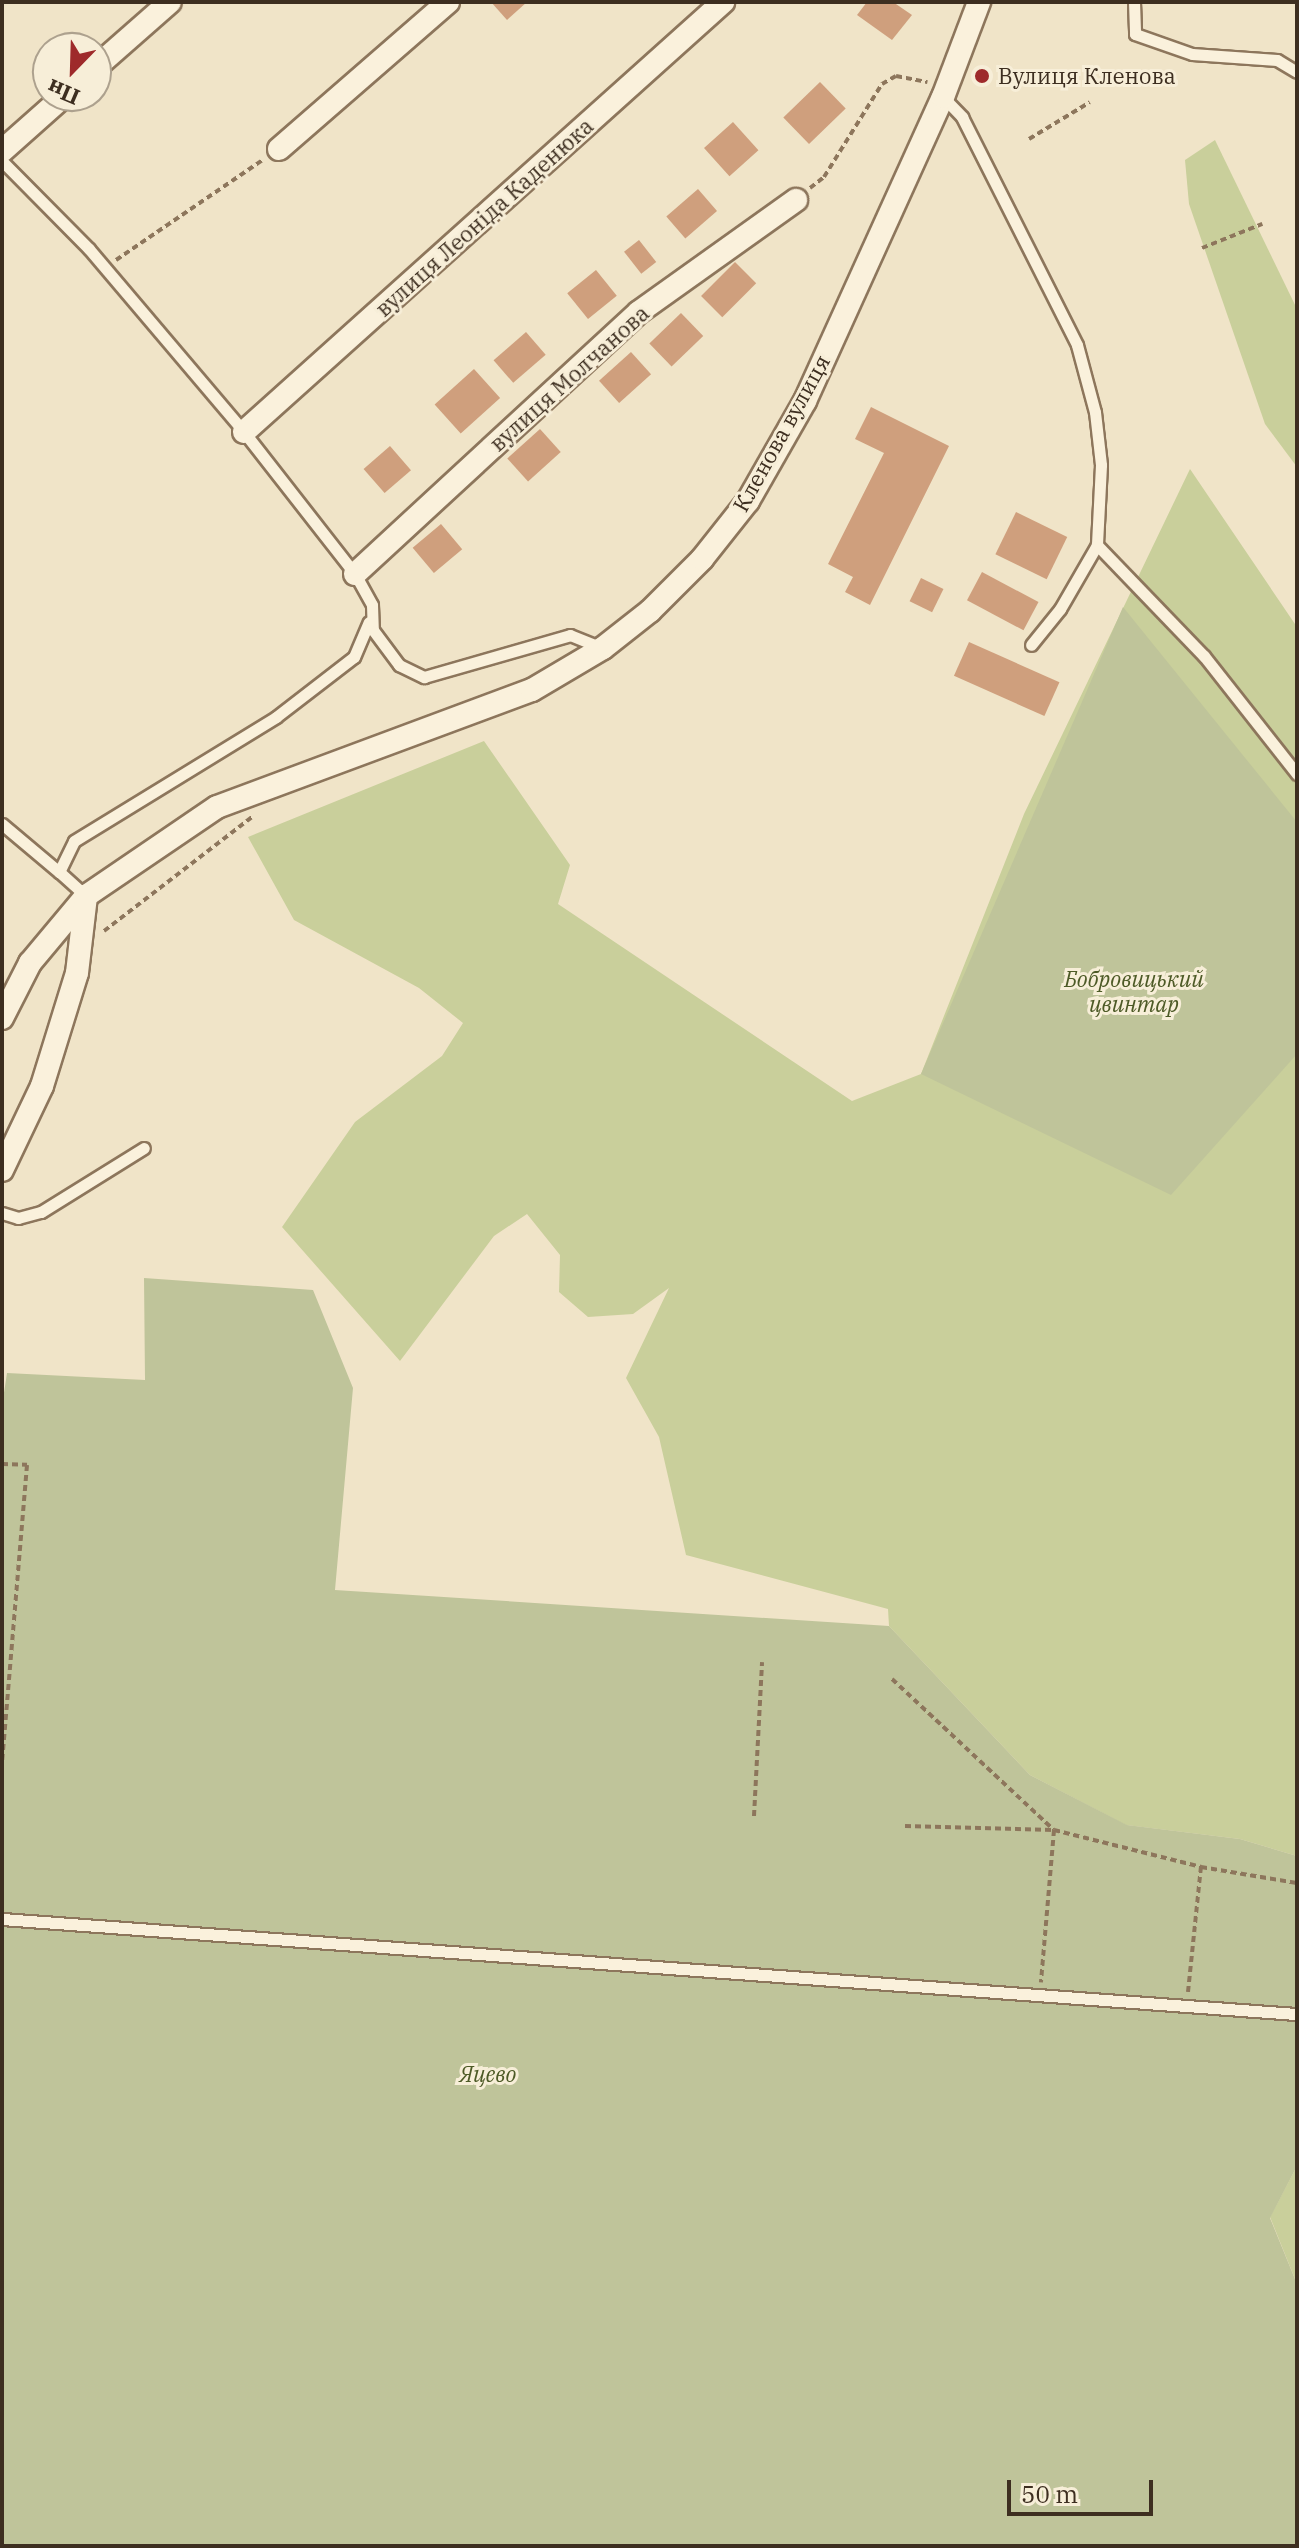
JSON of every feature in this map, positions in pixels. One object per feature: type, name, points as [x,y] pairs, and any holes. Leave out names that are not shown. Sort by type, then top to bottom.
[{"type":"street","points":[[112,53],[170,2]]},
{"type":"street","points":[[279,149],[448,2]]},
{"type":"street","name":"вулиця Леоніда Каденюка","points":[[244,432],[723,2]]},
{"type":"street","name":"Кленова вулиця","points":[[2,1018],[30,963],[86,896],[217,807],[532,690],[603,648],[702,559],[748,501],[805,401],[945,91],[973,37],[979,2]]},
{"type":"street","points":[[2,151],[46,112]]},
{"type":"street","name":"вулиця Молчанова","points":[[355,574],[639,312],[796,200]]},
{"type":"street","points":[[2,1170],[42,1086],[80,955],[86,896]]},
{"type":"lane","points":[[1134,2],[1135,34],[1192,54],[1277,60],[1297,72]]},
{"type":"lane","points":[[945,91],[962,117],[1081,356],[1101,465],[1097,545],[1060,609],[1031,645]]},
{"type":"lane","points":[[2,161],[104,268],[244,432],[355,574],[372,605],[373,630],[399,665],[424,677],[570,635],[603,648]]},
{"type":"lane","points":[[1097,545],[1204,656],[1297,774]]},
{"type":"lane","points":[[59,872],[74,841],[276,717],[354,657],[366,636],[372,605]]},
{"type":"lane","points":[[2,824],[86,896]]},
{"type":"lane","points":[[2,1213],[18,1218],[41,1212],[144,1148]]},
{"type":"lane","points":[[2,1919],[1187,2002],[1297,2014]]},
{"type":"path","points":[[796,200],[824,177],[882,84],[896,76],[945,91]]},
{"type":"path","points":[[1029,139],[1090,102]]},
{"type":"path","points":[[104,268],[279,149]]},
{"type":"path","points":[[1202,248],[1262,224]]},
{"type":"path","points":[[80,955],[118,916],[266,810]]},
{"type":"path","points":[[2,1464],[27,1465],[2,1763]]},
{"type":"path","points":[[754,1816],[762,1662]]},
{"type":"path","points":[[892,1679],[1054,1830]]},
{"type":"path","points":[[905,1826],[1054,1830],[1201,1867],[1297,1883]]},
{"type":"path","points":[[1040,1992],[1054,1830]]},
{"type":"path","points":[[1187,2002],[1201,1867]]},
{"type":"green space","points":[[1215,140],[1297,309],[1297,467],[1265,424],[1189,204],[1185,160]]},
{"type":"green space","points":[[1190,469],[1297,627],[1297,1856],[1240,1839],[1126,1825],[1030,1775],[889,1626],[888,1609],[686,1555],[659,1437],[626,1378],[669,1288],[633,1314],[588,1317],[559,1292],[560,1255],[527,1214],[494,1236],[400,1361],[282,1227],[355,1122],[442,1056],[463,1023],[419,988],[294,920],[248,837],[484,741],[570,865],[558,904],[852,1101],[921,1074],[1024,814]]},
{"type":"green space","name":"Бобровицький цвинтар","points":[[1123,607],[1297,822],[1297,1054],[1171,1195],[921,1074]]},
{"type":"green space","name":"Яцево","points":[[144,1278],[313,1290],[353,1388],[335,1590],[889,1626],[1030,1775],[1127,1825],[1240,1839],[1297,1856],[1297,2166],[1270,2218],[1297,2284],[1297,2546],[2,2546],[2,1406],[7,1373],[145,1380]]},
{"type":"green space","points":[[1297,2166],[1297,2284],[1270,2217]]},
{"type":"building","points":[[491,2],[527,2],[507,20]]},
{"type":"building","points":[[867,2],[893,2],[912,15],[892,40],[857,15]]},
{"type":"building","points":[[820,82],[846,109],[809,144],[783,117]]},
{"type":"building","points":[[733,122],[758,150],[729,176],[704,148]]},
{"type":"building","points":[[698,189],[717,211],[685,238],[666,217]]},
{"type":"building","points":[[639,240],[656,262],[641,274],[624,252]]},
{"type":"building","points":[[735,262],[756,283],[722,317],[701,296]]},
{"type":"building","points":[[596,270],[617,296],[588,319],[567,293]]},
{"type":"building","points":[[681,313],[703,336],[672,367],[649,344]]},
{"type":"building","points":[[526,332],[546,355],[513,383],[494,360]]},
{"type":"building","points":[[631,352],[651,374],[619,403],[599,381]]},
{"type":"building","points":[[474,369],[500,398],[461,433],[435,404]]},
{"type":"building","points":[[871,407],[949,446],[870,605],[845,592],[853,577],[828,564],[884,453],[855,439]]},
{"type":"building","points":[[540,429],[561,452],[528,481],[507,458]]},
{"type":"building","points":[[390,446],[411,470],[385,493],[364,469]]},
{"type":"building","points":[[1016,512],[1067,537],[1047,579],[995,554]]},
{"type":"building","points":[[441,524],[462,549],[434,573],[413,548]]},
{"type":"building","points":[[982,572],[1039,602],[1023,630],[967,600]]},
{"type":"building","points":[[921,578],[943,589],[932,612],[910,601]]},
{"type":"building","points":[[969,642],[1059,682],[1044,716],[954,676]]},
{"type":"place","name":"Вулиця Кленова","points":[[982,76]]}]
